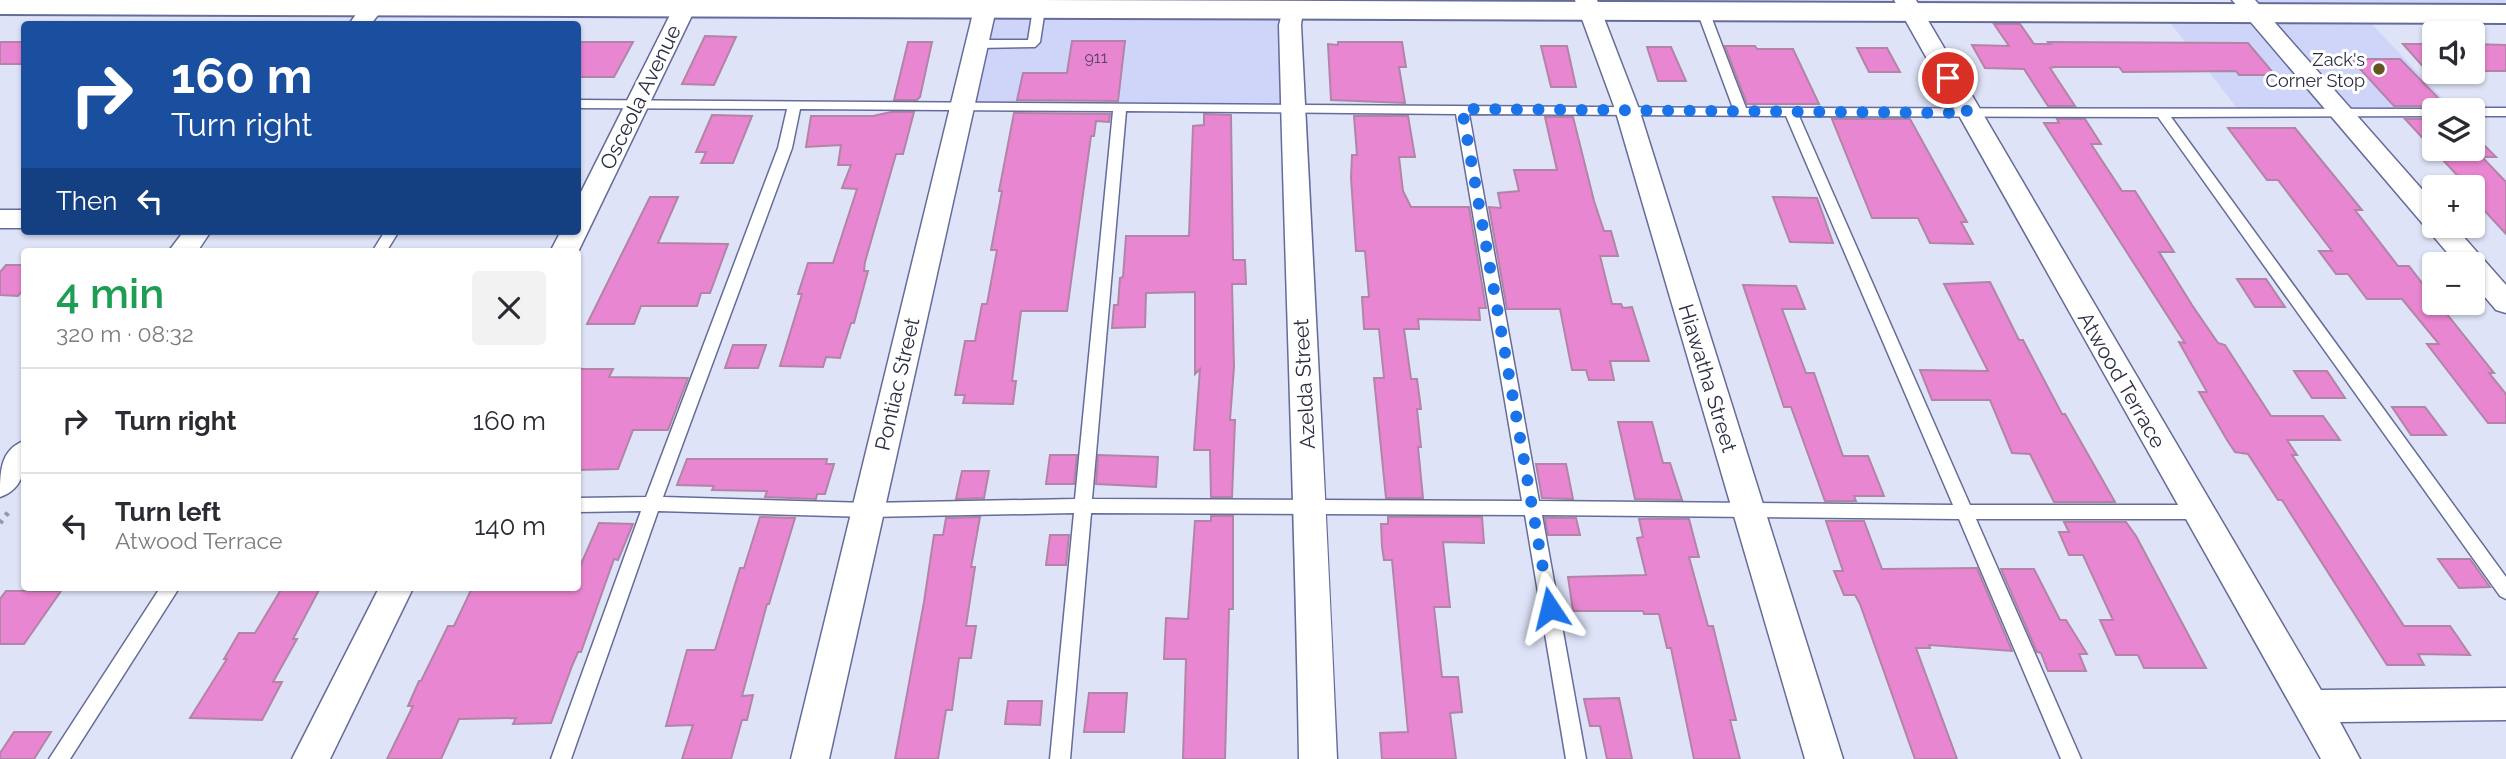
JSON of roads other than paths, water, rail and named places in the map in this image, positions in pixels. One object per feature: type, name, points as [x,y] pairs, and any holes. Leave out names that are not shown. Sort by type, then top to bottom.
[{"type":"street","points":[[0,5],[367,15],[768,4],[940,4],[985,9],[1032,6],[1589,5],[1703,11],[1908,6],[2248,6],[2506,14]]},
{"type":"street","name":"Hiawatha Street","points":[[1589,5],[1627,109],[1824,759]]},
{"type":"street","name":"Azelda Street","points":[[1272,6],[1290,26],[1303,381],[1311,508],[1318,759]]},
{"type":"street","name":"Atwood Terrace","points":[[1908,6],[2341,759]]},
{"type":"street","points":[[2248,6],[2422,206]]},
{"type":"street","name":"Osceola Avenue","points":[[581,218],[685,8]]},
{"type":"street","name":"Pontiac Street","points":[[810,759],[985,9]]},
{"type":"street","points":[[0,219],[21,219]]},
{"type":"street","points":[[2450,238],[2462,252]]},
{"type":"street","points":[[2485,278],[2506,303]]},
{"type":"street","points":[[6,496],[21,460]]},
{"type":"street","points":[[311,759],[395,591]]},
{"type":"street","points":[[2311,706],[2506,704]]},
{"type":"lane","points":[[977,44],[1034,42],[1032,6]]},
{"type":"lane","points":[[1703,11],[1741,111]]},
{"type":"lane","points":[[581,104],[1968,113],[2422,112]]},
{"type":"lane","points":[[561,759],[652,504],[785,148],[794,105]]},
{"type":"lane","points":[[1060,759],[1120,107]]},
{"type":"lane","points":[[1462,109],[1576,759]]},
{"type":"lane","points":[[1791,112],[2071,759]]},
{"type":"lane","points":[[2161,112],[2506,591]]},
{"type":"lane","points":[[2485,112],[2506,112]]},
{"type":"lane","points":[[581,505],[652,504],[868,510],[1085,506],[1749,512],[2198,512]]},
{"type":"lane","points":[[60,759],[168,591]]},
{"type":"place","name":"Zack's Corner Stop","points":[[2379,69]]}]
